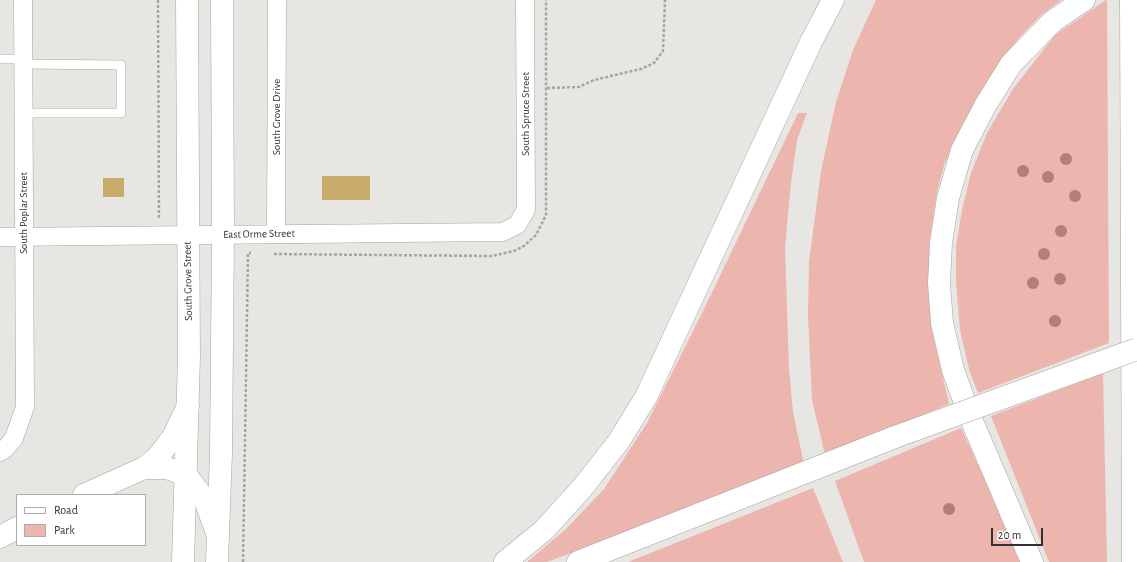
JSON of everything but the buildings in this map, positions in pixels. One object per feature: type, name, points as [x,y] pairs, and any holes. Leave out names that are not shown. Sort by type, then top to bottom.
[{"type":"main road","name":"South Grove Street","points":[[183,562],[189,357],[187,0]]},
{"type":"main road","points":[[217,562],[221,453],[223,235],[222,0]]},
{"type":"main road","points":[[505,562],[544,530],[583,487],[618,441],[646,397],[811,42],[833,0]]},
{"type":"main road","points":[[1032,562],[969,414],[954,370],[942,323],[939,284],[941,243],[948,198],[962,150],[985,106],[1011,64],[1053,21],[1084,0]]},
{"type":"main road","points":[[1131,0],[1133,562]]},
{"type":"main road","points":[[578,562],[895,437],[1137,349]]},
{"type":"main road","points":[[86,494],[144,468],[157,458],[173,437],[188,406]]},
{"type":"main road","points":[[144,468],[167,468],[186,475],[204,500],[218,536]]},
{"type":"main road","points":[[0,537],[16,529]]},
{"type":"street","name":"South Poplar Street","points":[[0,452],[5,449],[14,438],[25,407],[24,0]]},
{"type":"street","name":"South Grove Drive","points":[[276,234],[277,0]]},
{"type":"street","name":"South Spruce Street","points":[[517,225],[526,210],[525,0]]},
{"type":"street","name":"East Orme Street","points":[[0,237],[502,232],[517,225]]},
{"type":"lane","points":[[0,59],[120,65],[121,112],[24,112]]},
{"type":"path","points":[[158,0],[159,219]]},
{"type":"path","points":[[272,254],[492,256],[514,251],[524,246],[536,235],[546,215],[546,0]]},
{"type":"path","points":[[547,88],[580,87],[594,80],[641,69],[654,63],[663,51],[665,0]]},
{"type":"path","points":[[243,562],[248,253],[256,253]]},
{"type":"green space","points":[[876,0],[1061,0],[1041,15],[1018,39],[992,74],[959,132],[944,165],[937,192],[929,245],[931,326],[949,404],[825,455],[812,400],[808,315],[809,262],[821,171],[836,102],[853,50]]},
{"type":"green space","points":[[1106,0],[1109,343],[978,393],[970,373],[960,330],[956,281],[956,246],[962,210],[971,173],[987,133],[1013,89],[1055,35]]},
{"type":"green space","points":[[798,113],[807,113],[797,140],[791,182],[785,248],[789,368],[793,412],[804,464],[547,562],[527,562],[566,529],[604,489],[647,423],[705,307]]},
{"type":"green space","points":[[1103,373],[1107,562],[1049,562],[991,416]]},
{"type":"green space","points":[[961,428],[1023,562],[864,562],[835,481]]},
{"type":"green space","points":[[813,488],[843,562],[628,562]]}]
